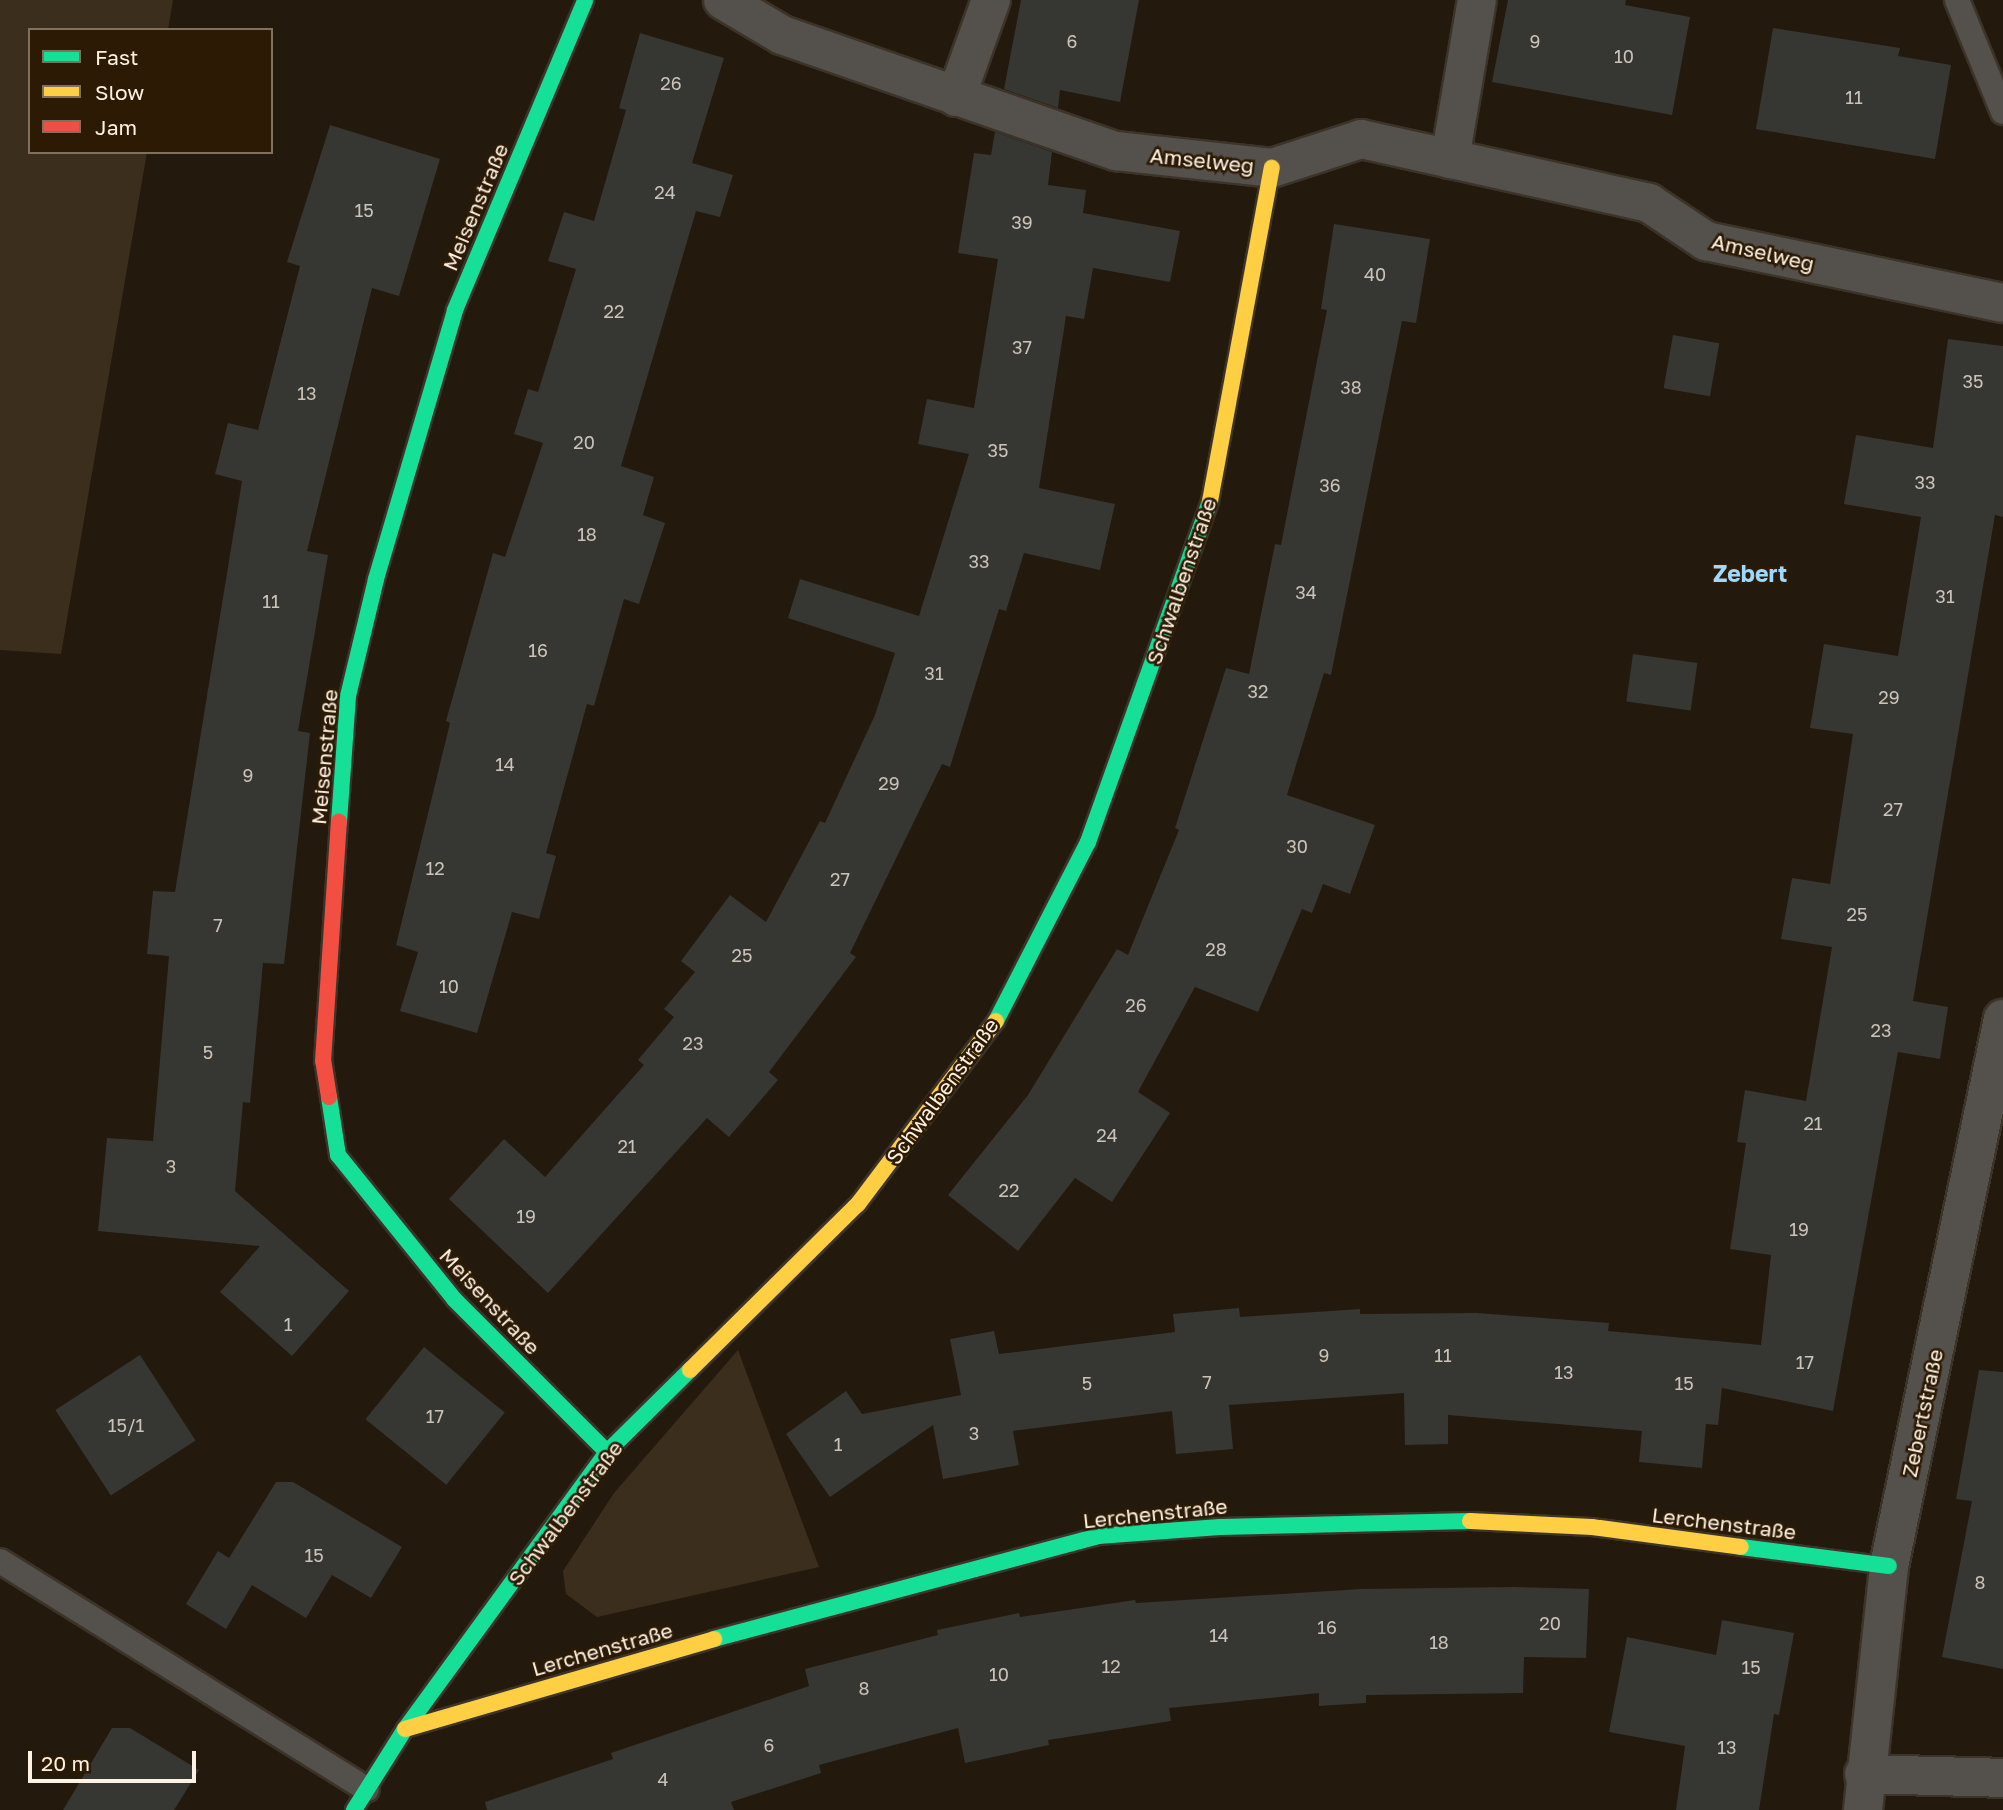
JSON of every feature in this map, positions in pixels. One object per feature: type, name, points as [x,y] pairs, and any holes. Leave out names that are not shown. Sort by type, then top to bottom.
[{"type":"street","name":"Meisenstraße","points":[[585,0],[455,310],[376,579],[348,696],[323,1061],[338,1155],[454,1299],[607,1452]]},
{"type":"street","name":"Amselweg","points":[[723,0],[782,35],[1116,151],[1272,168],[1360,139],[1649,203],[1706,241],[2003,303]]},
{"type":"street","points":[[956,97],[991,0]]},
{"type":"street","points":[[1450,159],[1477,0]]},
{"type":"street","name":"Schwalbenstraße","points":[[361,1800],[405,1729],[607,1452],[858,1204],[990,1032],[1088,842],[1208,514],[1272,168]]},
{"type":"street","name":"Zebertstraße","points":[[1863,1792],[1889,1566],[2003,1019]]},
{"type":"street","name":"Lerchenstraße","points":[[405,1729],[581,1675],[1098,1536],[1220,1527],[1460,1520],[1592,1527],[1889,1566]]},
{"type":"street","points":[[1863,1792],[2003,1778]]},
{"type":"lane","points":[[1957,0],[2003,112]]},
{"type":"lane","name":"Schwalbenstraße","points":[[0,1561],[361,1800]]},
{"type":"shaded area","points":[[0,0],[173,0],[168,28],[28,28],[28,154],[147,154],[61,654],[0,650]]},
{"type":"shaded area","points":[[738,1350],[819,1567],[597,1617],[566,1594],[563,1571],[614,1493]]},
{"type":"building","points":[[1021,0],[1139,0],[1120,102],[1060,90],[1058,108],[1004,89]]},
{"type":"building","points":[[1508,0],[1626,0],[1625,5],[1690,17],[1672,115],[1492,82]]},
{"type":"building","points":[[1773,28],[1900,48],[1898,56],[1951,65],[1935,159],[1756,129]]},
{"type":"building","points":[[640,33],[724,58],[692,163],[733,175],[720,217],[696,211],[621,466],[654,477],[643,515],[665,523],[639,604],[624,599],[594,706],[587,704],[546,853],[556,856],[539,919],[512,912],[477,1033],[400,1011],[418,952],[396,945],[450,723],[446,721],[493,553],[505,557],[543,443],[514,434],[528,389],[538,392],[576,269],[548,261],[564,212],[594,221],[626,110],[619,108]]},
{"type":"building","points":[[330,125],[440,159],[399,296],[372,288],[307,551],[328,555],[298,731],[310,733],[284,964],[263,963],[250,1103],[243,1102],[235,1191],[349,1291],[292,1356],[220,1292],[260,1246],[98,1231],[107,1138],[153,1141],[169,956],[147,954],[153,891],[175,892],[242,481],[215,474],[228,423],[258,430],[300,266],[287,262]]},
{"type":"building","points":[[995,132],[1052,152],[1048,185],[1086,190],[1083,213],[1180,231],[1170,282],[1093,268],[1084,319],[1066,316],[1039,488],[1115,504],[1100,570],[1024,553],[1006,611],[999,609],[950,767],[942,764],[850,953],[856,957],[769,1072],[778,1080],[729,1137],[707,1118],[548,1293],[449,1199],[504,1139],[545,1177],[644,1065],[638,1060],[674,1017],[664,1009],[695,972],[681,961],[730,895],[766,922],[820,821],[825,823],[875,715],[895,653],[788,618],[800,579],[919,616],[969,454],[918,444],[927,399],[974,408],[998,259],[958,253],[974,153],[991,155]]},
{"type":"building","points":[[1334,224],[1430,239],[1416,323],[1402,321],[1331,675],[1324,673],[1287,795],[1375,825],[1350,894],[1323,884],[1312,913],[1302,909],[1258,1012],[1195,987],[1138,1092],[1170,1113],[1112,1202],[1075,1178],[1018,1251],[948,1195],[1028,1095],[1117,949],[1128,955],[1179,830],[1175,828],[1226,668],[1249,674],[1275,544],[1281,545],[1327,310],[1321,309]]},
{"type":"building","points":[[1673,335],[1719,343],[1710,396],[1664,388]]},
{"type":"building","points":[[1948,339],[2003,346],[2003,517],[1995,515],[1913,1001],[1948,1007],[1940,1059],[1898,1052],[1833,1411],[1722,1388],[1718,1425],[1706,1424],[1702,1468],[1639,1462],[1642,1431],[1448,1415],[1448,1444],[1405,1445],[1404,1393],[1229,1405],[1233,1449],[1176,1454],[1172,1411],[1013,1431],[1019,1465],[943,1479],[933,1425],[830,1497],[786,1434],[846,1391],[862,1414],[961,1395],[950,1339],[994,1331],[999,1354],[1175,1332],[1173,1314],[1239,1308],[1240,1317],[1360,1309],[1360,1314],[1477,1313],[1609,1323],[1608,1331],[1761,1345],[1771,1255],[1730,1249],[1746,1143],[1737,1142],[1745,1090],[1806,1101],[1832,947],[1781,939],[1792,878],[1830,884],[1853,734],[1810,728],[1824,644],[1898,656],[1921,517],[1844,504],[1856,435],[1933,448]]},
{"type":"building","points":[[1633,654],[1697,663],[1691,711],[1626,702]]},
{"type":"building","points":[[424,1347],[505,1412],[446,1485],[365,1419]]},
{"type":"building","points":[[140,1355],[196,1441],[111,1496],[55,1410]]},
{"type":"building","points":[[1979,1370],[2003,1372],[2003,1669],[1942,1657],[1972,1501],[1956,1499]]},
{"type":"building","points":[[276,1482],[293,1482],[402,1547],[371,1598],[332,1575],[306,1618],[252,1585],[226,1629],[186,1604],[218,1551],[229,1558]]},
{"type":"building","points":[[1361,1589],[1589,1589],[1586,1658],[1524,1657],[1523,1693],[1366,1695],[1366,1703],[1319,1706],[1319,1693],[1169,1708],[1171,1721],[1048,1740],[1049,1745],[965,1763],[958,1728],[819,1765],[821,1773],[731,1802],[734,1810],[487,1810],[485,1802],[613,1759],[611,1753],[809,1686],[805,1669],[938,1635],[937,1630],[1019,1613],[1020,1617],[1135,1600],[1136,1603]]},
{"type":"building","points":[[1722,1620],[1794,1633],[1779,1715],[1774,1714],[1759,1810],[1676,1810],[1685,1746],[1609,1732],[1627,1637],[1716,1655]]},
{"type":"building","points":[[112,1728],[130,1728],[199,1770],[174,1810],[63,1810]]},
{"type":"traffic: fast","points":[[339,822],[348,696],[376,579],[455,310],[585,0]]},
{"type":"traffic: fast","points":[[996,1021],[1088,842],[1210,501]]},
{"type":"traffic: fast","points":[[329,1097],[338,1155],[454,1299],[607,1452]]},
{"type":"traffic: fast","points":[[354,1810],[405,1729],[607,1452],[690,1370]]},
{"type":"traffic: fast","points":[[714,1639],[1098,1536],[1220,1527],[1470,1521]]},
{"type":"traffic: fast","points":[[1741,1547],[1889,1566]]},
{"type":"traffic: slow","points":[[1210,501],[1272,168]]},
{"type":"traffic: slow","points":[[690,1370],[858,1204],[996,1021]]},
{"type":"traffic: slow","points":[[1470,1521],[1592,1527],[1741,1547]]},
{"type":"traffic: slow","points":[[405,1729],[714,1639]]},
{"type":"traffic: jam","points":[[329,1097],[323,1061],[339,822]]},
{"type":"district","name":"Zebert","points":[[1750,573]]}]
